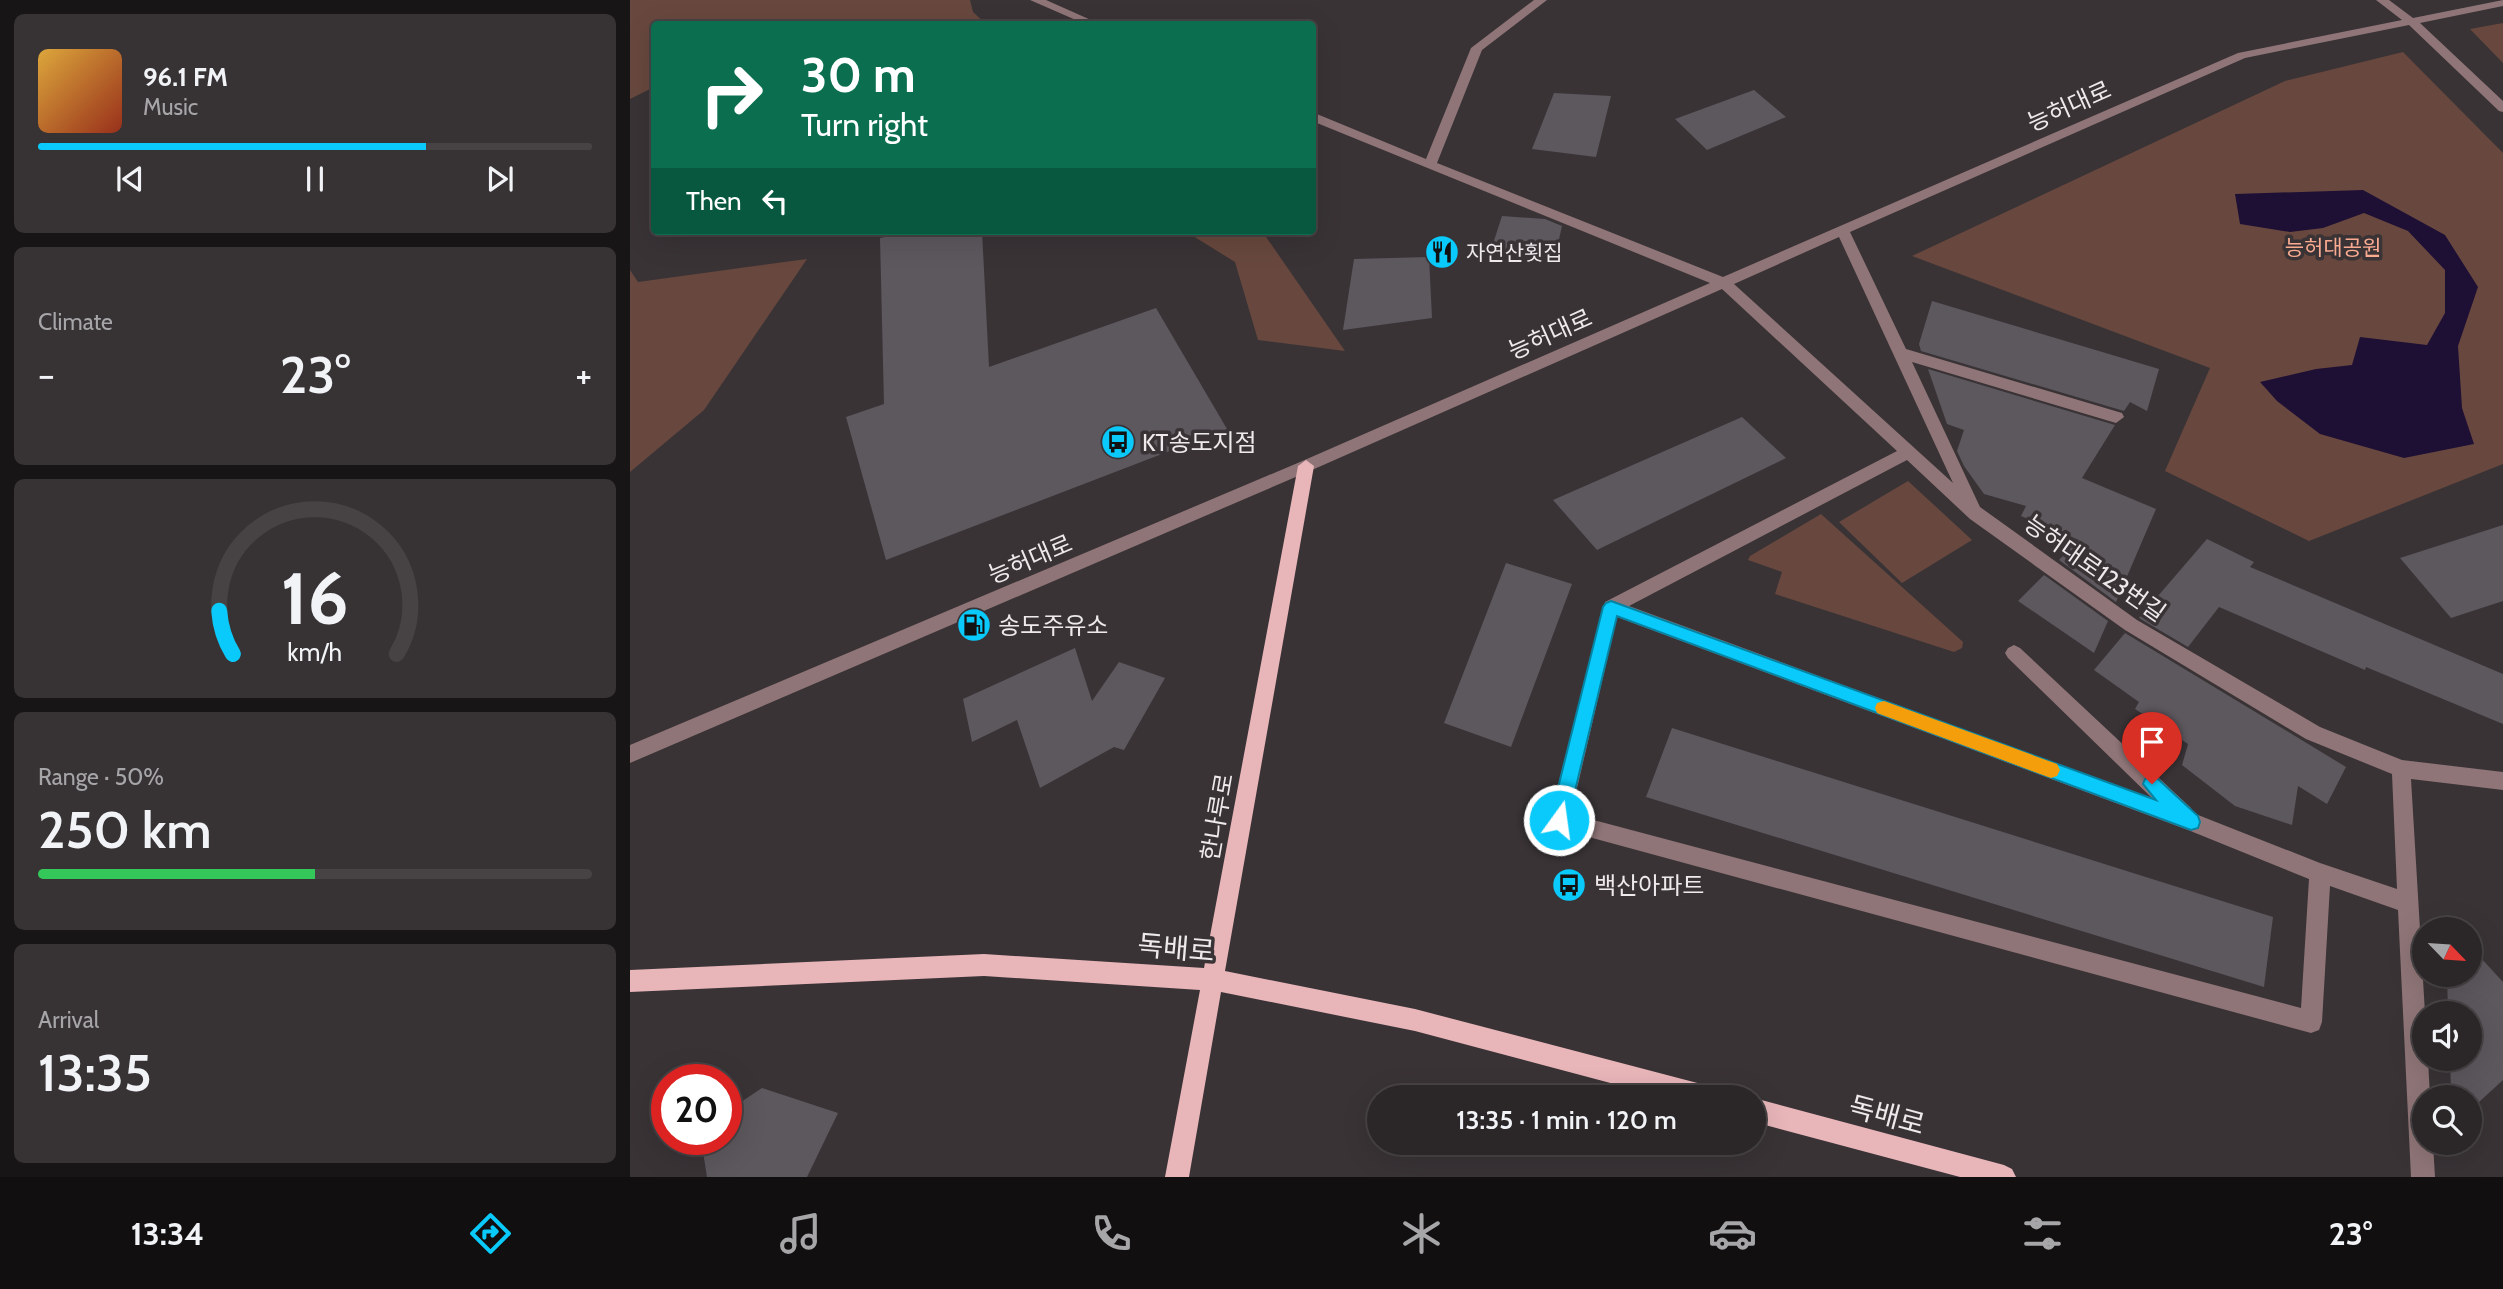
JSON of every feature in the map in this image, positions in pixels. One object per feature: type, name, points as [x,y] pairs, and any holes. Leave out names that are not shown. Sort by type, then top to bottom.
[{"type":"main road","name":"한나루로","points":[[1177,1177],[1306,466]]},
{"type":"main road","name":"독배로","points":[[630,981],[984,965],[1214,980],[1415,1020],[1660,1085]]},
{"type":"main road","name":"독배로","points":[[1766,1113],[2004,1177]]},
{"type":"street","points":[[1036,0],[1087,21]]},
{"type":"street","points":[[1430,165],[1477,48],[1541,0]]},
{"type":"street","points":[[2382,0],[2413,23],[2503,108]]},
{"type":"street","name":"능허대로","points":[[630,754],[1306,466],[2242,55],[2503,3]]},
{"type":"street","points":[[1316,118],[1724,282]]},
{"type":"street","points":[[1842,230],[1976,514]]},
{"type":"street","name":"능허대로123번길","points":[[1724,282],[1976,514],[2131,625],[2313,733],[2401,769],[2503,781]]},
{"type":"street","points":[[1900,353],[2116,417]]},
{"type":"street","points":[[1909,452],[1611,607],[1559,820],[2311,1022],[2320,873]]},
{"type":"street","points":[[1611,607],[2191,822],[2320,873],[2408,903]]},
{"type":"street","points":[[2014,653],[2191,822]]},
{"type":"street","points":[[2401,769],[2423,1177]]},
{"type":"green space","points":[[630,0],[970,0],[973,12],[983,21],[651,21],[651,88],[630,99]]},
{"type":"green space","points":[[2503,23],[2503,63],[2470,29]]},
{"type":"green space","name":"능허대공원","points":[[2403,52],[2503,153],[2503,464],[2309,541],[2165,471],[2210,368],[1912,256],[2285,81]]},
{"type":"green space","points":[[1191,235],[1265,235],[1345,351],[1258,340],[1235,262]]},
{"type":"green space","points":[[807,259],[704,410],[630,472],[630,270],[638,282]]},
{"type":"green space","points":[[1908,481],[1972,540],[1902,583],[1839,522]]},
{"type":"green space","points":[[1821,514],[1963,642],[1962,648],[1954,652],[1775,594],[1782,572],[1748,560],[1750,556]]},
{"type":"shaded area","points":[[2363,190],[2445,235],[2478,287],[2458,346],[2462,408],[2474,444],[2404,458],[2320,434],[2277,401],[2260,382],[2316,369],[2352,365],[2360,337],[2427,345],[2445,313],[2445,270],[2408,231],[2364,213],[2323,228],[2290,232],[2240,224],[2235,194]]},
{"type":"building","points":[[1754,90],[1786,117],[1707,150],[1675,119]]},
{"type":"building","points":[[1554,93],[1611,96],[1596,157],[1532,149]]},
{"type":"building","points":[[1502,216],[1545,219],[1562,226],[1555,257],[1490,253]]},
{"type":"building","points":[[894,235],[982,235],[989,367],[1156,308],[1227,429],[886,560],[846,417],[884,404],[880,238]]},
{"type":"building","points":[[1429,257],[1432,318],[1343,330],[1354,259]]},
{"type":"building","points":[[1932,301],[2159,369],[2147,411],[2130,402],[2124,411],[1921,351],[1919,344]]},
{"type":"building","points":[[1928,369],[2115,425],[2082,478],[2156,509],[2116,602],[2059,560],[2079,540],[2021,516],[2026,506],[1984,494],[1957,451],[1964,430],[1947,424]]},
{"type":"building","points":[[1742,417],[1786,458],[1597,550],[1553,500]]},
{"type":"building","points":[[2503,525],[2503,601],[2451,618],[2400,558]]},
{"type":"building","points":[[2207,539],[2254,562],[2250,567],[2503,674],[2503,724],[2366,667],[2365,670],[2219,607],[2188,647],[2139,618]]},
{"type":"building","points":[[1506,563],[1572,584],[1511,747],[1444,723]]},
{"type":"building","points":[[2044,575],[2108,621],[2094,653],[2018,601]]},
{"type":"building","points":[[2125,633],[2346,767],[2327,804],[2298,786],[2292,825],[2235,806],[2182,765],[2188,744],[2135,709],[2139,702],[2094,670]]},
{"type":"building","points":[[1075,648],[1092,701],[1119,662],[1165,678],[1124,750],[1114,747],[1040,788],[1017,720],[972,742],[963,699]]},
{"type":"building","points":[[1672,728],[2273,917],[2264,987],[1646,797]]},
{"type":"building","points":[[2482,959],[2503,982],[2503,1080],[2482,1099],[2482,1085],[2451,1085],[2450,1071],[2482,1071],[2482,1001],[2448,1001],[2447,987],[2482,987]]},
{"type":"building","points":[[762,1088],[838,1113],[807,1177],[707,1177],[704,1155],[742,1155],[742,1101]]},
{"type":"slow traffic","points":[[1884,708],[2051,770]]},
{"type":"place","name":"자연산횟집","points":[[1442,252]]},
{"type":"place","name":"KT송도지점","points":[[1118,442]]},
{"type":"place","name":"송도주유소","points":[[974,625]]},
{"type":"place","name":"백산아파트","points":[[1569,885]]},
{"type":"route","points":[[1559,820],[1611,607],[2191,822],[2152,784]]}]
